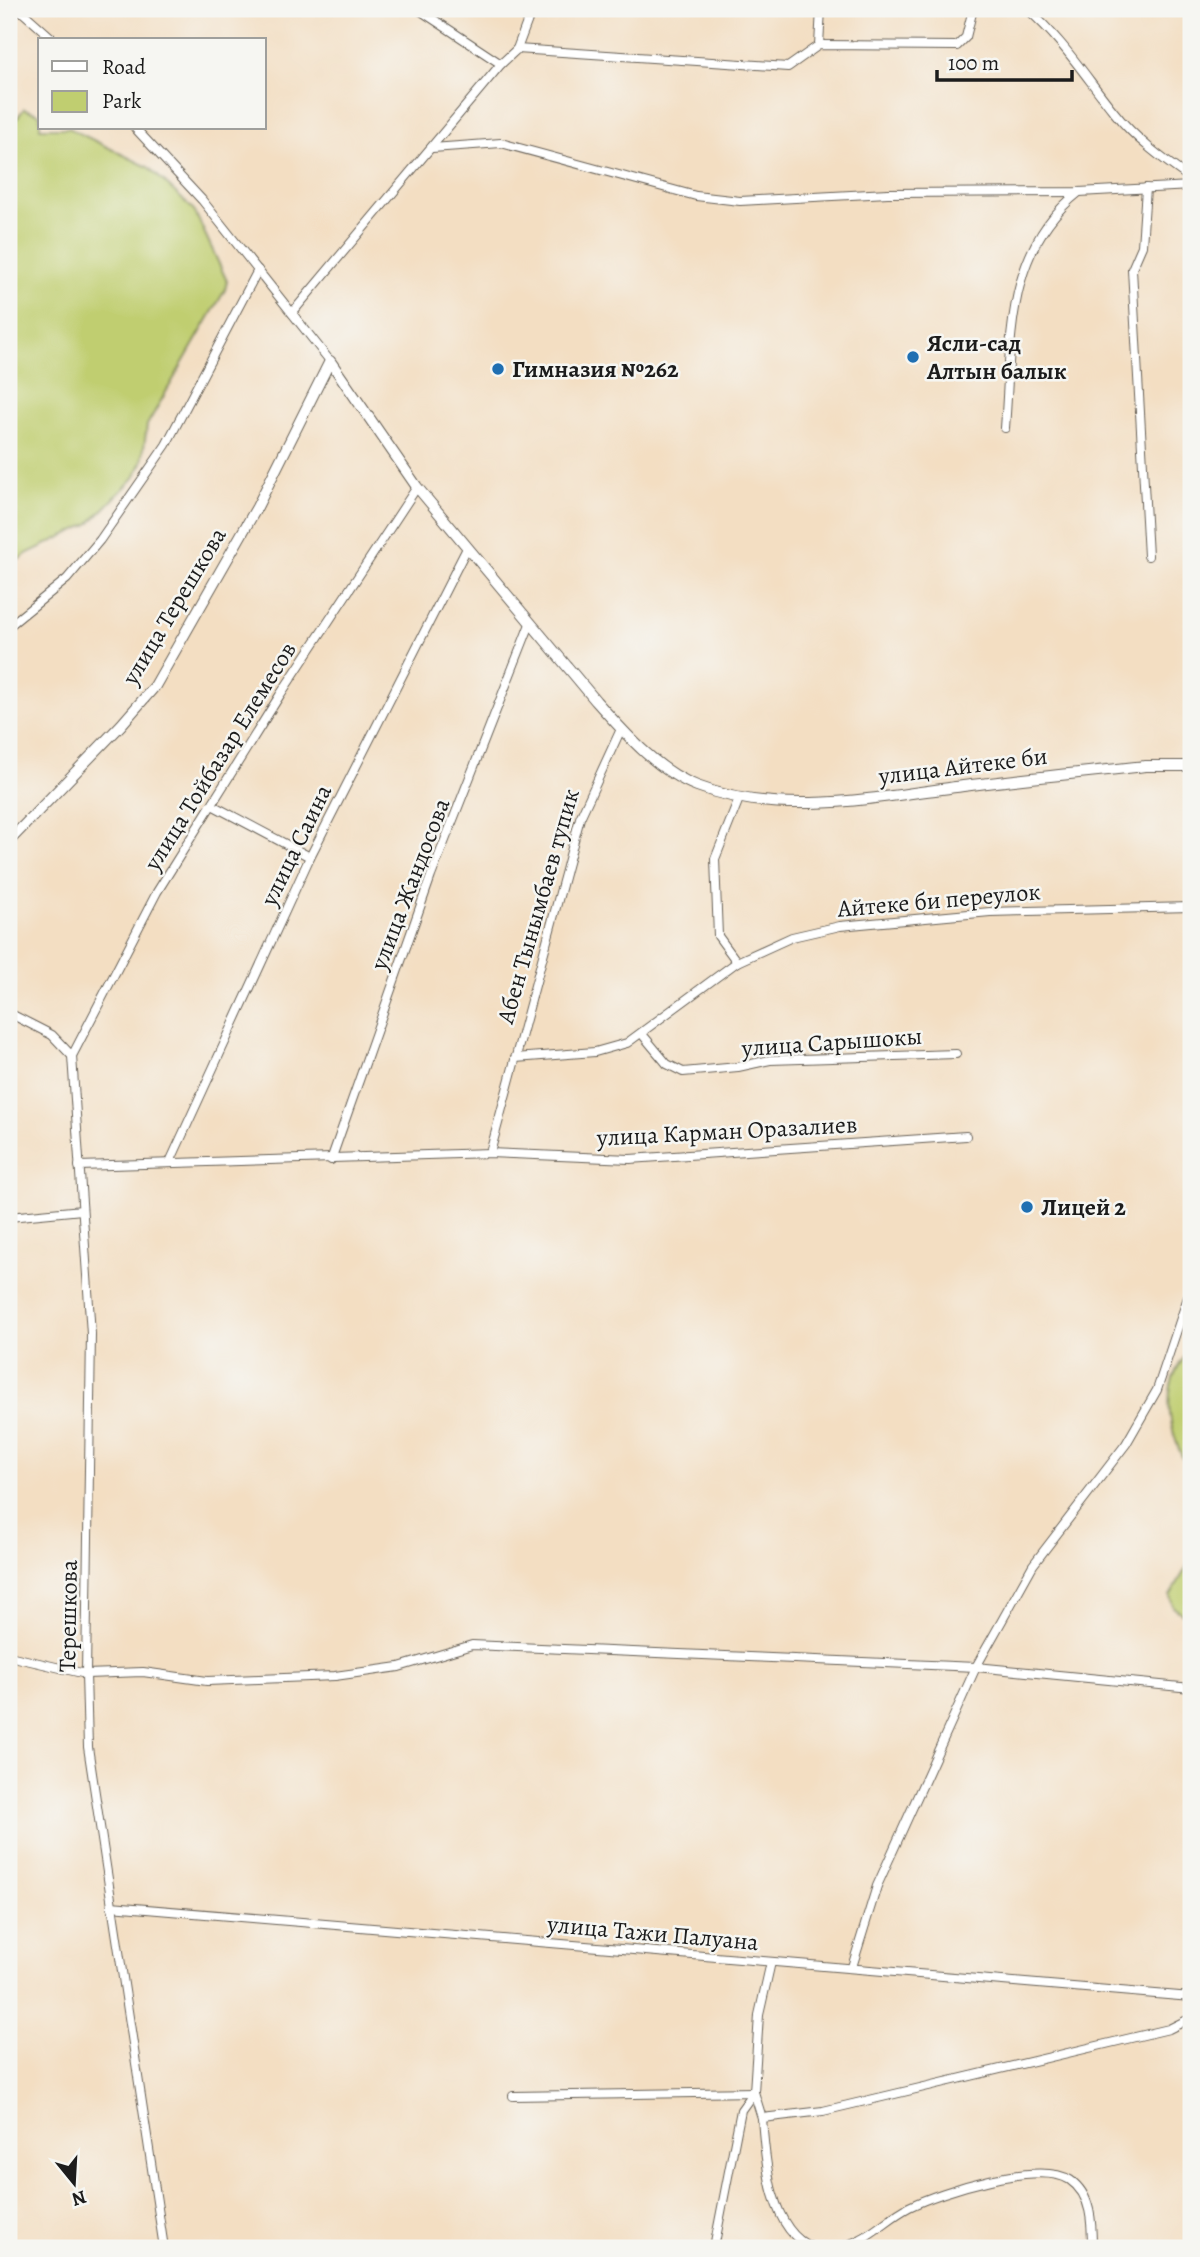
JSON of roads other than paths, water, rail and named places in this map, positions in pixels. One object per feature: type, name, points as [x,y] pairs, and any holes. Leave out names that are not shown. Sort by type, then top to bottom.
[{"type":"street","points":[[19,9],[52,38]]},
{"type":"street","points":[[418,9],[501,65]]},
{"type":"street","points":[[292,313],[517,49],[532,9]]},
{"type":"street","points":[[819,45],[821,9]]},
{"type":"street","points":[[517,49],[788,67],[819,45],[957,46],[966,37],[973,9]]},
{"type":"street","points":[[1027,9],[1072,54],[1114,114],[1161,160],[1191,179]]},
{"type":"street","points":[[137,130],[202,200],[330,361]]},
{"type":"street","points":[[432,148],[501,143],[696,196],[740,201],[888,193],[1079,192],[1191,186]]},
{"type":"street","points":[[1146,188],[1142,246],[1132,269],[1148,556]]},
{"type":"street","points":[[1005,428],[1016,298],[1025,266],[1038,237],[1055,210],[1079,192]]},
{"type":"street","points":[[9,626],[67,579],[100,540],[166,445],[258,270]]},
{"type":"street","name":"улица Айтеке би","points":[[330,361],[417,487],[530,624],[621,729],[668,770],[695,786],[739,799],[825,803],[1146,766],[1191,766]]},
{"type":"street","name":"улица Терешкова","points":[[9,841],[121,726],[155,686],[257,507],[330,361]]},
{"type":"street","name":"улица Тойбазар Елемесов","points":[[72,1056],[157,892],[417,487]]},
{"type":"street","name":"улица Саина","points":[[170,1163],[310,858],[467,548]]},
{"type":"street","name":"улица Жандосова","points":[[331,1160],[430,876],[530,624]]},
{"type":"street","name":"Абен Тынымбаев тупик","points":[[490,1153],[580,818],[621,729]]},
{"type":"street","points":[[737,962],[718,936],[715,859],[739,799]]},
{"type":"street","points":[[212,804],[310,858]]},
{"type":"street","name":"Айтеке би переулок","points":[[515,1058],[610,1049],[642,1034],[737,962],[792,937],[889,919],[990,912],[1191,907]]},
{"type":"street","points":[[9,1013],[52,1035],[72,1056]]},
{"type":"street","name":"улица Сарышокы","points":[[642,1034],[667,1064],[682,1072],[770,1060],[956,1054]]},
{"type":"street","name":"Терешкова","points":[[72,1056],[90,1334],[86,1674],[88,1747],[164,2248]]},
{"type":"street","name":"улица Карман Оразалиев","points":[[79,1166],[490,1153],[630,1159],[967,1136]]},
{"type":"street","points":[[9,1217],[82,1210]]},
{"type":"street","points":[[852,1967],[877,1886],[976,1667],[1033,1566],[1126,1444],[1157,1390],[1191,1288]]},
{"type":"street","points":[[9,1656],[86,1674],[143,1672],[206,1681],[335,1676],[399,1667],[472,1645],[976,1667],[1191,1688]]},
{"type":"street","name":"улица Тажи Палуана","points":[[111,1906],[1191,1997]]},
{"type":"street","points":[[771,1962],[759,2015],[754,2092],[762,2118],[767,2180],[780,2213],[803,2244],[813,2248]]},
{"type":"street","points":[[762,2118],[822,2111],[1169,2029],[1191,2018]]},
{"type":"street","points":[[513,2096],[754,2092]]},
{"type":"street","points":[[714,2248],[741,2110],[754,2092]]},
{"type":"street","points":[[835,2248],[868,2236],[909,2207],[950,2191],[1000,2179],[1048,2172],[1070,2180],[1087,2200],[1092,2227],[1092,2248]]},
{"type":"street","points":[[788,2248],[803,2244]]},
{"type":"place","name":"Ясли-сад Алтын балык","points":[[913,357]]},
{"type":"place","name":"Гимназия №262","points":[[498,369]]},
{"type":"place","name":"Лицей 2","points":[[1027,1207]]}]
